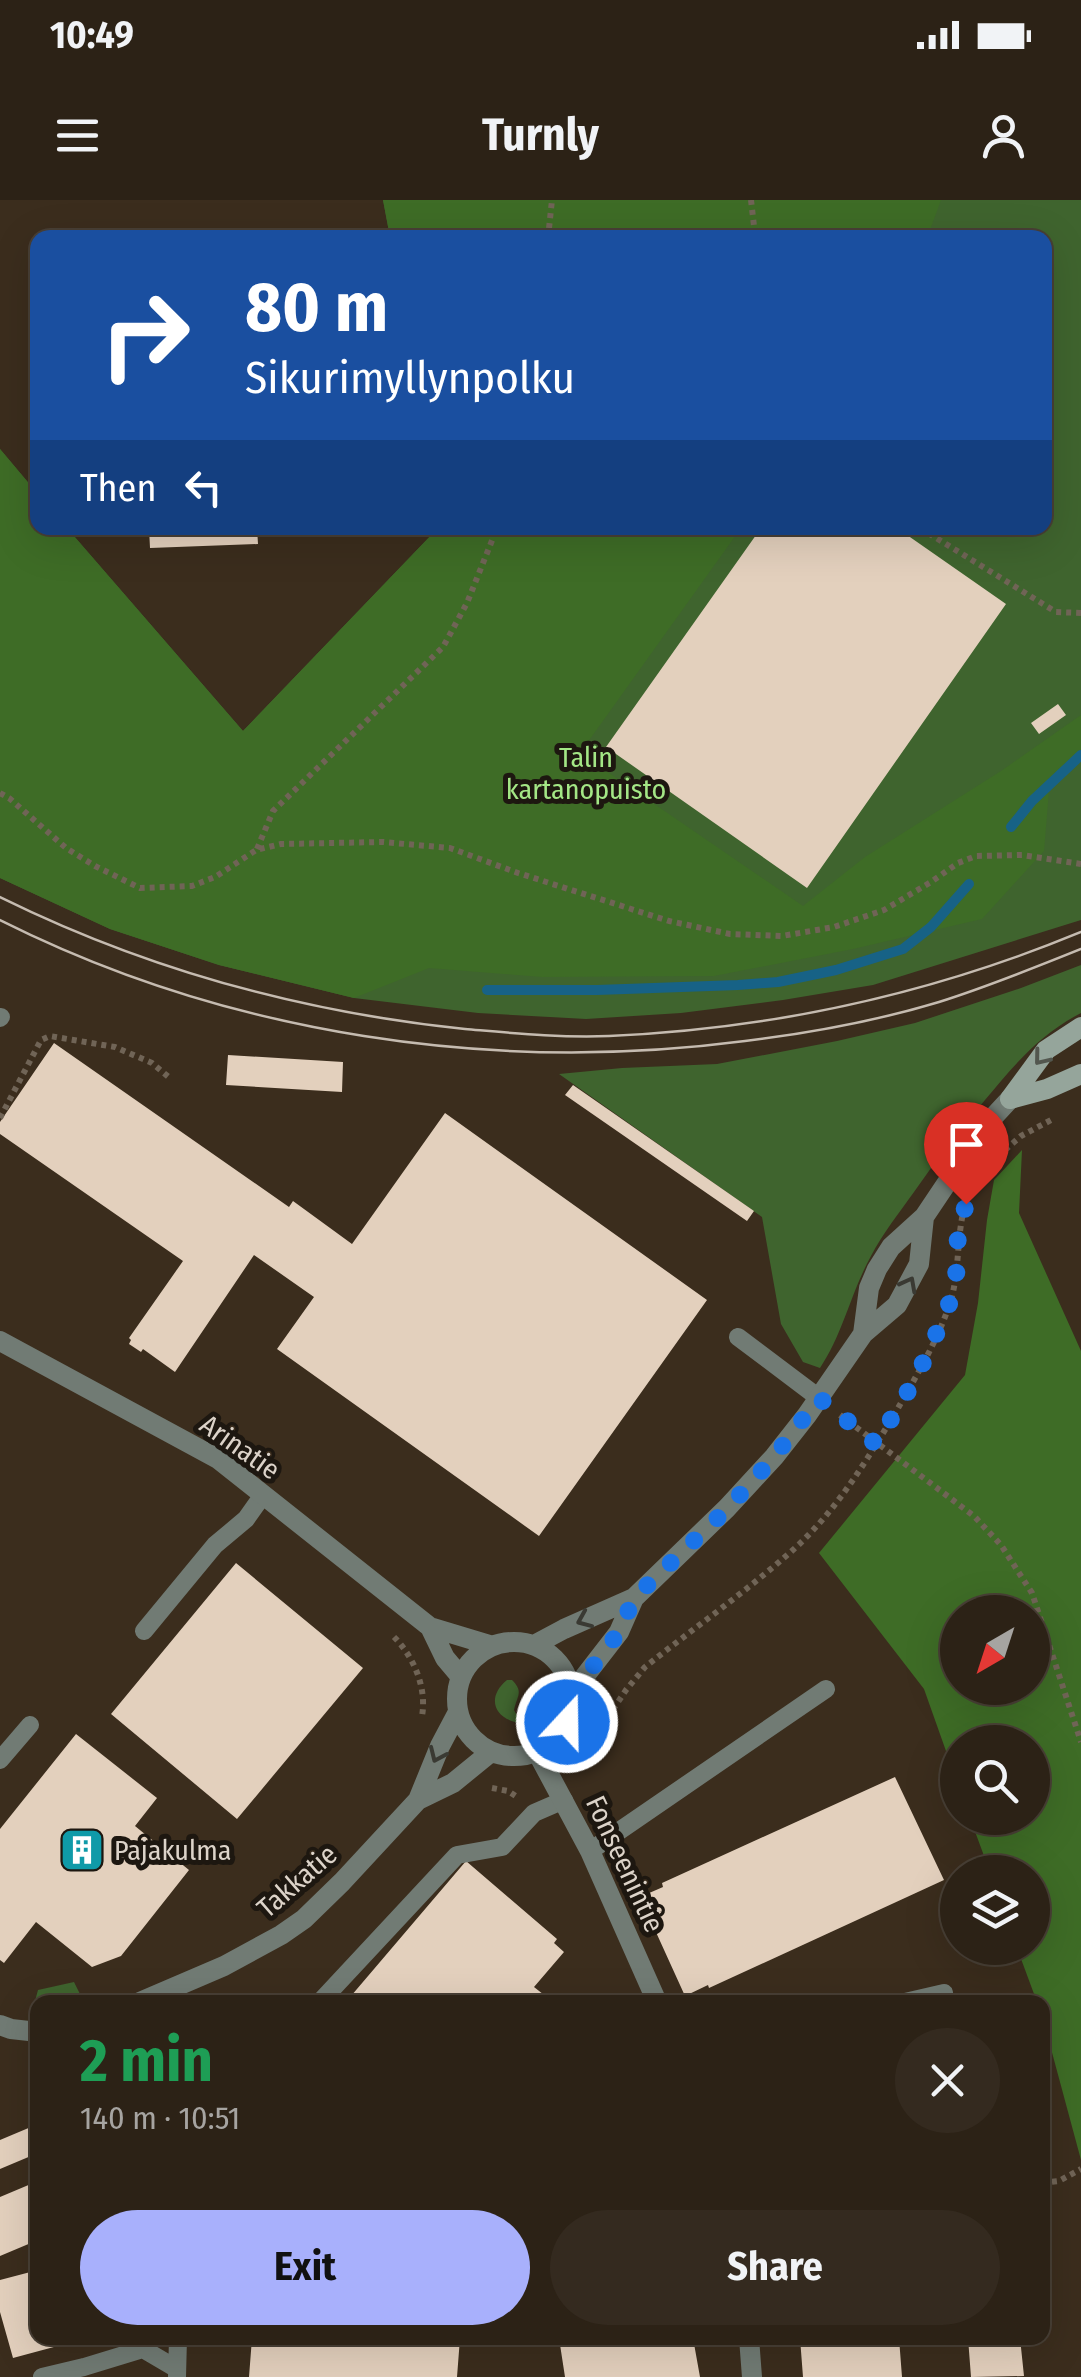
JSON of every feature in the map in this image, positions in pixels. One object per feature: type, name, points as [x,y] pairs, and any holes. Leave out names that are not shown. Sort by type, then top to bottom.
[{"type":"street","points":[[863,1334],[870,1288],[891,1247],[924,1217],[985,1126],[1046,1050],[1081,1026]]},
{"type":"street","points":[[1010,1099],[1048,1089],[1081,1074]]},
{"type":"street","points":[[534,1645],[634,1598],[728,1508],[774,1457],[863,1334],[897,1305],[919,1264],[924,1217]]},
{"type":"street","name":"Arinatie","points":[[0,1341],[218,1459],[430,1627],[493,1646]]},
{"type":"street","points":[[572,1694],[619,1632],[634,1598]]},
{"type":"street","name":"Arinatie","points":[[430,1627],[445,1658],[461,1677]]},
{"type":"street","points":[[506,1642],[534,1645],[560,1664],[572,1694],[571,1708],[560,1735],[537,1752],[514,1757],[491,1752],[474,1740],[461,1722],[456,1700],[461,1677],[468,1664],[493,1646],[506,1642]]},
{"type":"street","name":"Takkatie","points":[[156,1995],[224,1966],[304,1918],[418,1800],[458,1712]]},
{"type":"street","name":"Takkatie","points":[[418,1800],[453,1783],[491,1752]]},
{"type":"street","name":"Fonseenintie","points":[[537,1752],[590,1851],[655,1995]]},
{"type":"street","points":[[0,2025],[30,2031]]},
{"type":"street","points":[[750,2345],[752,2377]]},
{"type":"lane","points":[[738,1336],[819,1398]]},
{"type":"lane","points":[[144,1630],[215,1545],[246,1519],[263,1495]]},
{"type":"lane","points":[[590,1851],[826,1690]]},
{"type":"lane","points":[[0,1760],[30,1725]]},
{"type":"lane","points":[[327,1995],[457,1855],[502,1847],[534,1813],[564,1800]]},
{"type":"lane","points":[[935,1995],[944,1993]]},
{"type":"lane","points":[[42,2377],[84,2367],[144,2345]]},
{"type":"lane","points":[[151,2345],[177,2373]]},
{"type":"lane","points":[[177,2373],[178,2345]]},
{"type":"path","points":[[549,230],[552,200]]},
{"type":"path","points":[[751,200],[756,230]]},
{"type":"path","points":[[256,850],[273,811],[443,646],[467,603],[494,535]]},
{"type":"path","points":[[931,535],[1056,612],[1081,613]]},
{"type":"path","points":[[0,792],[66,848],[140,888],[192,886],[215,877],[256,850],[281,844],[383,842],[450,848],[669,920],[730,934],[782,936],[834,927],[884,910],[958,863],[976,856],[1022,855],[1081,864]]},
{"type":"path","points":[[0,1118],[41,1040],[50,1036],[115,1048],[152,1063],[171,1079]]},
{"type":"path","points":[[996,1157],[1021,1136],[1057,1117]]},
{"type":"path","points":[[466,1772],[481,1790],[498,1788],[517,1797],[582,1756],[645,1667],[820,1524],[916,1378],[948,1308],[966,1204]]},
{"type":"path","points":[[819,1398],[974,1516],[1001,1545],[1032,1594],[1081,1742]]},
{"type":"path","points":[[1050,2182],[1081,2169]]},
{"type":"green space","name":"Talin kartanopuisto","points":[[383,200],[1081,200],[1081,920],[873,985],[681,1013],[586,1019],[478,1013],[354,998],[219,965],[110,929],[0,878],[0,449],[30,485],[30,535],[73,535],[243,731],[431,535],[1052,535],[1052,230],[389,230]]},
{"type":"green space","points":[[383,200],[941,200],[930,230],[389,230]]},
{"type":"green space","points":[[0,449],[30,485],[30,535],[73,535],[243,731],[431,535],[736,535],[580,753],[803,906],[865,857],[1081,715],[1081,749],[1049,791],[1044,851],[982,919],[714,976],[542,977],[429,968],[354,998],[219,965],[110,929],[0,878]]},
{"type":"green space","points":[[1081,965],[1081,1013],[1040,1041],[1017,1063],[931,1168],[876,1248],[820,1368],[803,1362],[781,1324],[762,1217],[559,1074],[717,1064],[837,1041],[915,1023]]},
{"type":"green space","points":[[1022,1150],[1019,1213],[1081,1351],[1081,2160],[1050,2045],[1050,1995],[1034,1995],[1023,1965],[1050,1965],[1050,1855],[984,1855],[976,1835],[1050,1835],[1050,1725],[940,1725],[940,1734],[924,1689],[819,1553],[965,1375],[994,1180]]},
{"type":"green space","points":[[507,1680],[518,1688],[514,1710],[521,1723],[505,1718],[496,1707],[496,1694]]},
{"type":"green space","points":[[74,1982],[80,1995],[37,1995],[38,1990]]},
{"type":"building","points":[[149,535],[257,535],[258,544],[150,548]]},
{"type":"building","points":[[756,535],[907,535],[1006,604],[807,888],[606,747]]},
{"type":"building","points":[[1058,704],[1066,715],[1039,734],[1031,723]]},
{"type":"building","points":[[54,1043],[289,1207],[293,1201],[352,1244],[445,1113],[707,1300],[539,1536],[277,1349],[314,1297],[254,1255],[175,1372],[143,1349],[141,1352],[129,1344],[129,1338],[183,1261],[0,1134],[0,1122]]},
{"type":"building","points":[[228,1055],[343,1062],[342,1092],[226,1085]]},
{"type":"building","points":[[573,1085],[754,1211],[747,1221],[565,1095]]},
{"type":"building","points":[[236,1563],[363,1668],[237,1819],[111,1714]]},
{"type":"building","name":"Pajakulma","points":[[76,1734],[157,1798],[135,1826],[189,1870],[121,1956],[92,1967],[36,1922],[4,1963],[0,1960],[0,1829]]},
{"type":"building","points":[[895,1777],[940,1872],[940,1882],[687,1995],[640,1897],[663,1887],[662,1883]]},
{"type":"building","points":[[466,1861],[557,1939],[554,1943],[564,1952],[534,1987],[544,1995],[352,1995]]},
{"type":"building","points":[[30,2127],[30,2156],[0,2169],[0,2140]]},
{"type":"building","points":[[30,2184],[30,2243],[0,2256],[0,2197]]},
{"type":"building","points":[[30,2272],[30,2345],[61,2345],[13,2358],[0,2312],[0,2280]]},
{"type":"building","points":[[251,2345],[459,2345],[457,2377],[249,2377]]},
{"type":"building","points":[[560,2345],[694,2345],[700,2377],[565,2377]]},
{"type":"building","points":[[801,2345],[900,2345],[902,2377],[803,2377]]},
{"type":"building","points":[[969,2345],[1021,2345],[1024,2376],[971,2377]]},
{"type":"waterway","points":[[1011,827],[1032,801],[1081,755]]},
{"type":"waterway","points":[[487,990],[738,985],[778,982],[836,970],[903,949],[931,927],[969,884]]},
{"type":"tram line","points":[[0,897],[112,946],[284,999],[404,1021],[537,1035],[670,1032],[850,1005],[967,973],[1081,932]]},
{"type":"tram line","points":[[0,920],[87,960],[178,992],[270,1018],[364,1036],[459,1048],[554,1052],[650,1050],[843,1026],[939,1002],[1081,949]]},
{"type":"place","name":"Pajakulma","points":[[82,1850]]},
{"type":"route","points":[[567,1722],[572,1694],[619,1632],[634,1598],[728,1508],[819,1398],[876,1444],[916,1378],[948,1308],[966,1204]]}]
